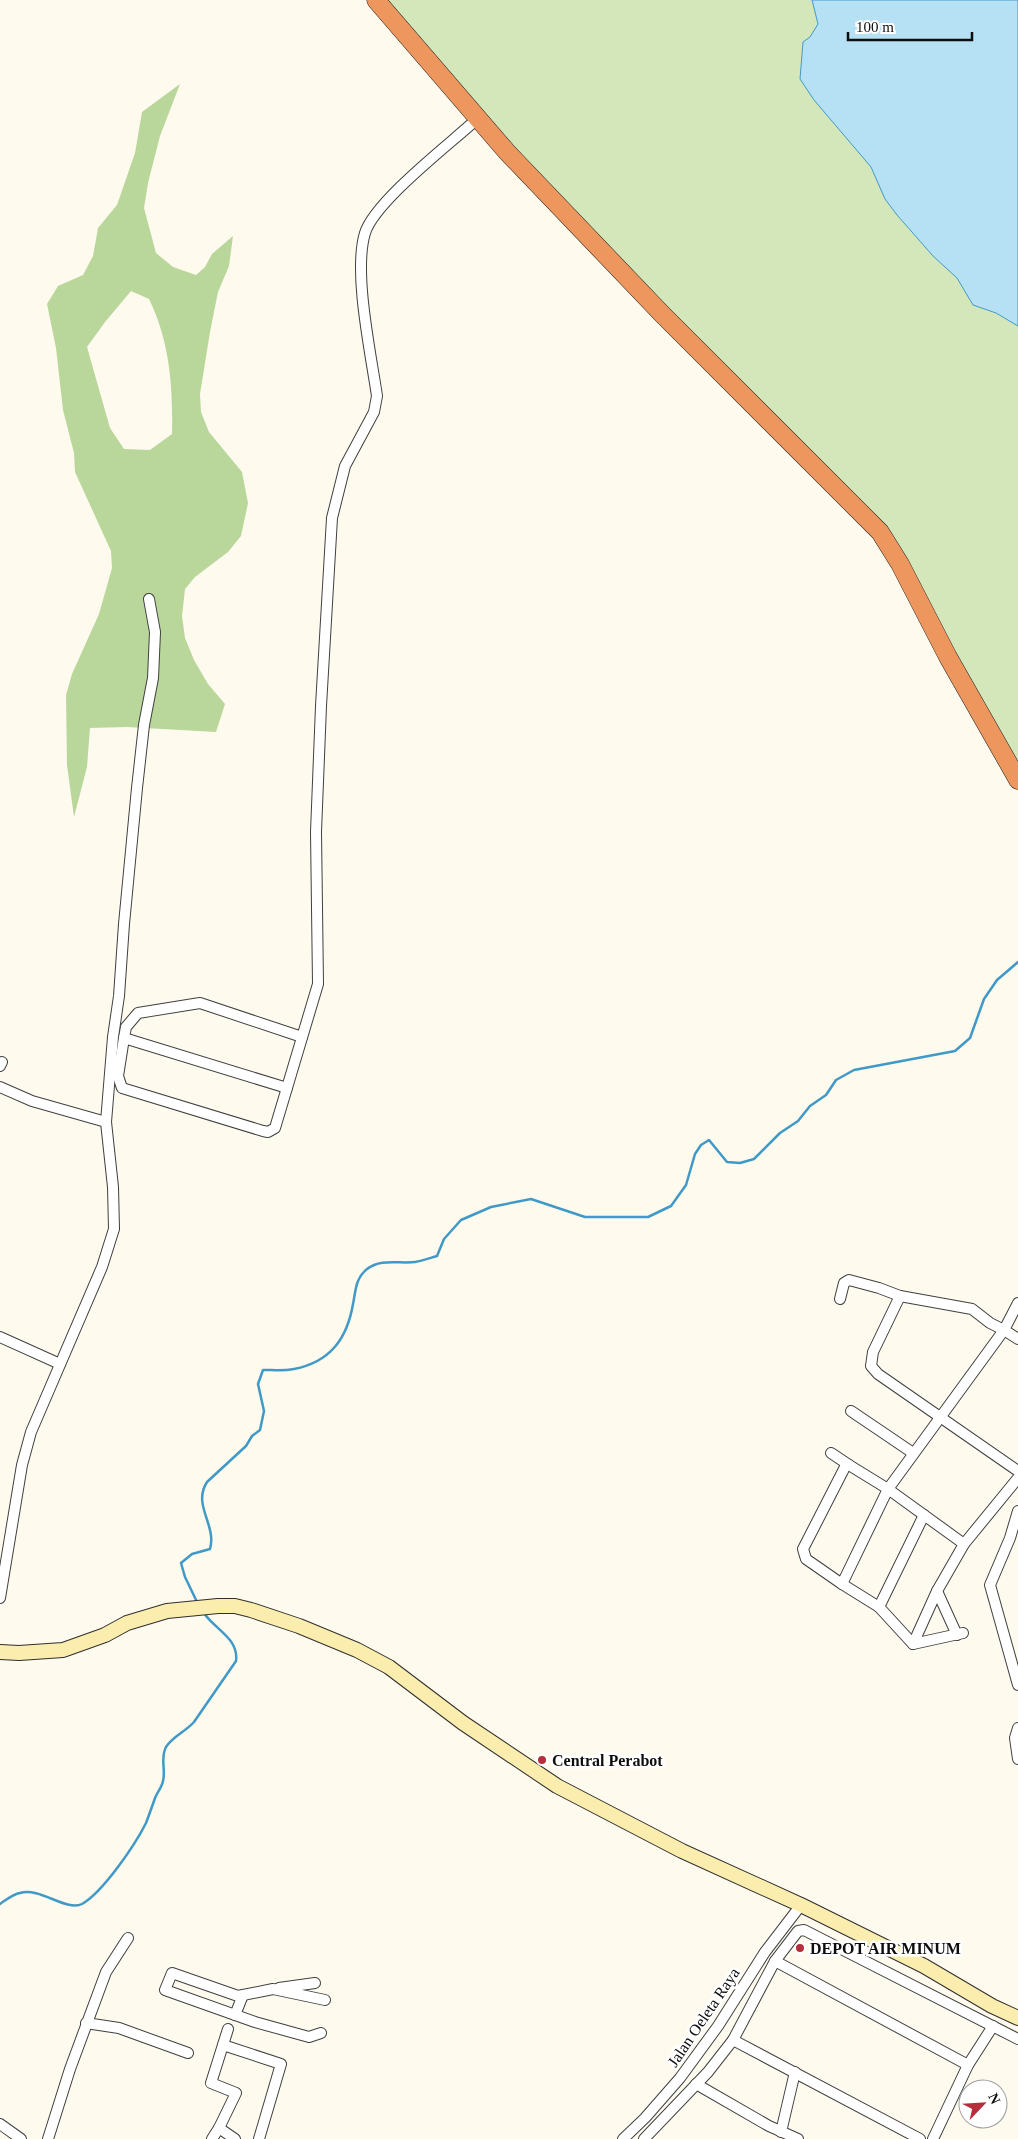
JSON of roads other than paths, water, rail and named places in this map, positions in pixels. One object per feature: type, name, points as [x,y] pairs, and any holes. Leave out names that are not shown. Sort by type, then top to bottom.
[{"type":"highway","points":[[376,0],[477,119],[662,314],[880,532],[900,564],[948,656],[1018,780]]},
{"type":"street","points":[[302,1037],[200,1002],[138,1013],[126,1027],[118,1076],[122,1088],[139,1094],[268,1132],[275,1128],[315,998],[319,973],[316,832],[320,706],[330,536],[334,510],[345,466],[374,412],[377,396],[363,297],[363,244],[366,231],[379,210],[395,192],[477,119]]},
{"type":"street","points":[[0,1598],[22,1465],[31,1432],[102,1267],[114,1228],[113,1187],[106,1122],[112,1037],[119,996],[137,788],[144,725],[153,678],[155,632],[149,599]]},
{"type":"street","points":[[124,1038],[287,1088]]},
{"type":"street","points":[[0,1087],[32,1101],[106,1122]]},
{"type":"street","points":[[840,1299],[844,1283],[849,1280],[900,1296],[967,1307],[1018,1339]]},
{"type":"street","points":[[900,1296],[873,1352],[871,1366],[878,1374],[1018,1471]]},
{"type":"street","points":[[842,1584],[888,1489],[912,1453],[941,1417],[1004,1330],[1018,1303]]},
{"type":"street","points":[[0,1337],[60,1364]]},
{"type":"street","points":[[851,1411],[912,1453]]},
{"type":"street","points":[[830,1453],[888,1489],[964,1544]]},
{"type":"street","points":[[849,1465],[844,1467],[803,1552],[806,1559],[879,1607],[913,1644]]},
{"type":"street","points":[[913,1644],[937,1591],[964,1544],[1018,1478]]},
{"type":"street","points":[[1018,1511],[1010,1538],[990,1585],[1018,1685]]},
{"type":"street","points":[[879,1607],[924,1515]]},
{"type":"street","points":[[913,1644],[960,1634],[937,1591]]},
{"type":"street","points":[[0,1652],[63,1650],[105,1635],[127,1623],[167,1611],[235,1606],[266,1615],[357,1650],[389,1667],[463,1722],[557,1786],[682,1852],[801,1905],[924,1966],[992,2006],[1018,2018]]},
{"type":"street","points":[[1018,1728],[1015,1738],[1018,1759]]},
{"type":"street","name":"Jalan Oeleta Raya","points":[[623,2139],[655,2107],[680,2078],[718,2026],[765,1952],[801,1905]]},
{"type":"street","points":[[644,2139],[696,2084],[733,2040],[775,1960],[795,1934],[804,1930],[1018,2039]]},
{"type":"street","points":[[48,2139],[86,2023],[106,1972],[128,1938]]},
{"type":"street","points":[[775,1960],[968,2065]]},
{"type":"street","points":[[315,1983],[238,1996],[172,1973],[165,1990],[235,2015],[309,2037],[320,2033]]},
{"type":"street","points":[[273,1989],[325,2000]]},
{"type":"street","points":[[235,2015],[243,1995]]},
{"type":"street","points":[[86,2023],[118,2028],[188,2053]]},
{"type":"street","points":[[933,2139],[968,2065],[993,2026]]},
{"type":"street","points":[[212,2139],[236,2093],[211,2083],[228,2029]]},
{"type":"street","points":[[733,2040],[920,2139]]},
{"type":"street","points":[[223,2045],[281,2064],[259,2139]]},
{"type":"street","points":[[781,2132],[795,2072]]},
{"type":"street","points":[[696,2084],[781,2132],[798,2139]]},
{"type":"street","points":[[0,2124],[21,2139]]},
{"type":"street","points":[[219,2128],[235,2139]]},
{"type":"water","points":[[812,0],[1018,0],[1018,326],[996,313],[973,305],[957,278],[933,256],[897,215],[885,199],[871,167],[814,100],[800,79],[803,42],[810,37],[818,24]]},
{"type":"waterway","points":[[198,1604],[185,1577],[181,1563],[192,1554],[210,1549],[211,1540],[203,1507],[203,1490],[207,1482],[246,1446],[252,1436],[260,1430],[264,1411],[258,1384],[263,1370],[290,1370],[307,1366],[327,1355],[335,1347],[346,1328],[358,1281],[367,1269],[378,1264],[415,1262],[437,1256],[444,1239],[461,1220],[491,1207],[531,1199],[585,1217],[648,1217],[671,1206],[686,1185],[695,1154],[701,1145],[709,1140],[727,1162],[740,1163],[754,1159],[780,1133],[798,1121],[810,1106],[826,1095],[836,1080],[854,1070],[955,1051],[970,1038],[984,999],[997,980],[1018,962]]},
{"type":"waterway","points":[[0,1904],[10,1897],[28,1892],[69,1905],[76,1906],[82,1904],[109,1879],[126,1855],[146,1823],[162,1783],[164,1777],[163,1755],[166,1747],[194,1722],[236,1661],[234,1646],[204,1613]]},
{"type":"place","name":"Central Perabot","points":[[542,1760]]},
{"type":"place","name":"DEPOT AIR MINUM","points":[[800,1948]]}]
